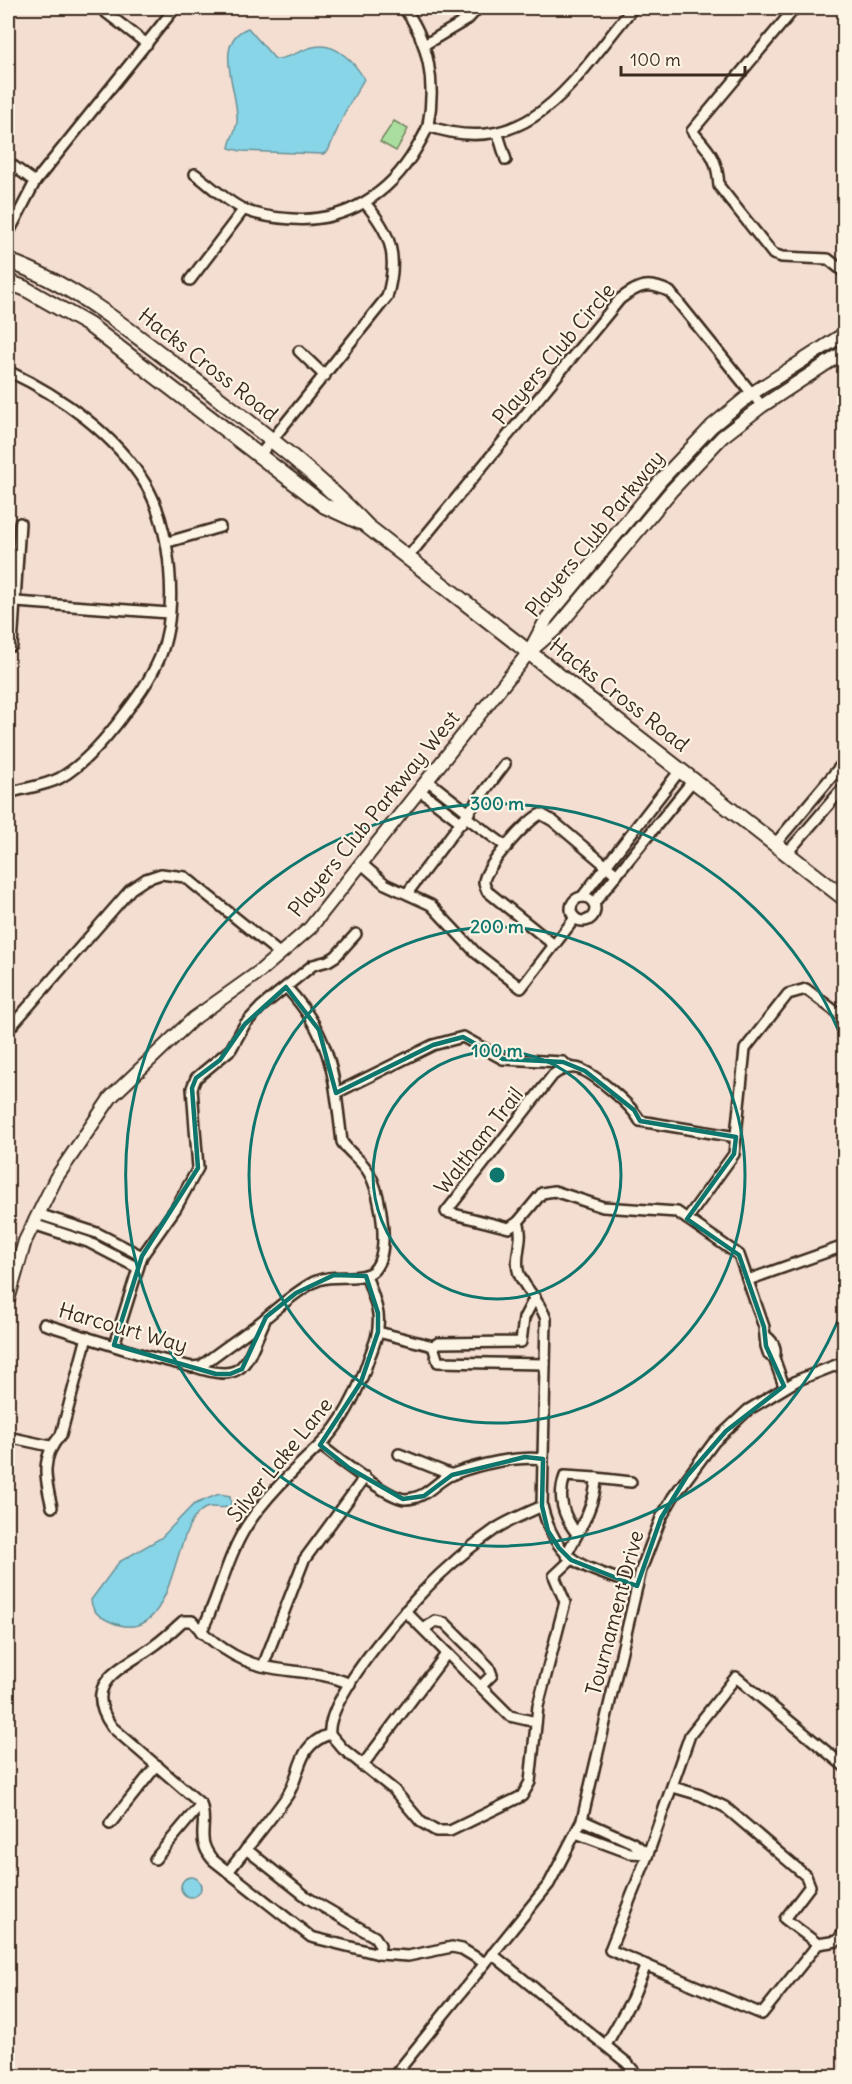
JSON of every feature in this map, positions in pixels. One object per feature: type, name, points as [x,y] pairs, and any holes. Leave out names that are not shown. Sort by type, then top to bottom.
[{"type":"main road","name":"Hacks Cross Road","points":[[8,261],[33,270],[100,308],[272,440],[335,492],[367,526],[788,852],[844,898]]},
{"type":"main road","name":"Hacks Cross Road","points":[[8,282],[24,288],[88,325],[325,506],[367,526]]},
{"type":"street","points":[[100,8],[147,44]]},
{"type":"street","points":[[8,234],[34,182],[176,8]]},
{"type":"street","points":[[195,174],[244,209],[284,219],[335,216],[365,203],[395,178],[428,126],[431,83],[424,45],[404,8]]},
{"type":"street","points":[[424,45],[468,19],[478,8]]},
{"type":"street","points":[[428,126],[454,133],[498,134],[546,109],[633,8]]},
{"type":"street","points":[[795,8],[692,131],[717,162],[720,170],[719,186],[773,254],[782,257],[828,259],[844,272]]},
{"type":"street","points":[[498,134],[506,160]]},
{"type":"street","points":[[8,162],[34,182]]},
{"type":"street","points":[[259,456],[387,297],[392,279],[390,240],[382,222],[365,203]]},
{"type":"street","points":[[190,280],[244,209]]},
{"type":"street","name":"Players Club Circle","points":[[408,557],[620,299],[637,287],[656,285],[670,292],[762,406]]},
{"type":"street","name":"Players Club Parkway","points":[[529,652],[547,618],[661,480],[711,426],[752,394],[844,334]]},
{"type":"street","points":[[298,351],[325,376]]},
{"type":"street","name":"Players Club Parkway","points":[[529,652],[557,628],[672,490],[722,437],[762,406],[844,352]]},
{"type":"street","points":[[8,371],[84,418],[116,444],[146,486],[168,542],[169,613],[161,655],[144,689],[101,745],[60,778],[8,793]]},
{"type":"street","points":[[12,646],[20,523]]},
{"type":"street","points":[[168,542],[220,527]]},
{"type":"street","points":[[16,602],[169,613]]},
{"type":"street","name":"Players Club Parkway West","points":[[8,1300],[11,1273],[35,1219],[56,1178],[111,1097],[159,1048],[193,1019],[259,972],[310,928],[529,652]]},
{"type":"street","points":[[776,843],[844,762]]},
{"type":"street","points":[[408,892],[505,764]]},
{"type":"street","points":[[582,897],[588,897],[596,909],[592,918],[583,921],[575,918],[572,913],[572,904],[582,897],[681,769]]},
{"type":"street","points":[[594,903],[694,779]]},
{"type":"street","points":[[423,785],[454,802],[466,817],[507,847]]},
{"type":"street","points":[[423,785],[446,811],[466,817]]},
{"type":"street","points":[[788,852],[844,787]]},
{"type":"street","points":[[657,799],[670,809]]},
{"type":"street","points":[[446,811],[454,802]]},
{"type":"street","points":[[554,945],[488,891],[484,884],[489,871],[531,818],[541,814],[617,875]]},
{"type":"street","points":[[626,839],[638,848]]},
{"type":"street","points":[[362,864],[379,880],[431,905],[476,953],[521,988],[575,918]]},
{"type":"street","points":[[8,1030],[131,889],[146,879],[161,874],[185,876],[279,953]]},
{"type":"street","points":[[114,1346],[142,1256],[176,1208],[198,1168],[192,1088],[196,1078],[220,1060],[245,1024],[286,987],[313,965],[336,956],[356,934]]},
{"type":"street","points":[[286,987],[302,1003],[319,1030],[329,1055],[342,1142],[371,1175],[384,1238],[381,1260],[376,1269],[366,1275]]},
{"type":"street","points":[[687,1219],[734,1154],[745,1049],[788,994],[806,989],[844,1018]]},
{"type":"street","points":[[336,1093],[432,1045],[463,1037],[503,1059],[563,1062],[568,1068],[585,1071],[634,1110],[640,1121],[736,1137]]},
{"type":"street","name":"Waltham Trail","points":[[518,1222],[509,1228],[446,1212],[553,1074],[568,1068]]},
{"type":"street","points":[[637,1586],[568,1557],[548,1531],[542,1506],[546,1318],[540,1302],[519,1272],[522,1230],[518,1222],[542,1193],[554,1191],[603,1207],[677,1212],[739,1256],[766,1336],[769,1355],[774,1358],[784,1386]]},
{"type":"street","points":[[35,1219],[85,1228],[142,1256]]},
{"type":"street","points":[[35,1219],[103,1249],[138,1268]]},
{"type":"street","points":[[82,1240],[85,1228]]},
{"type":"street","points":[[103,1249],[108,1238]]},
{"type":"street","points":[[748,1280],[844,1246]]},
{"type":"street","name":"Harcourt Way","points":[[192,1367],[201,1366],[296,1293],[317,1280],[334,1275],[366,1275]]},
{"type":"street","name":"Silver Lake Lane","points":[[201,1632],[214,1607],[237,1543],[248,1524],[301,1461],[320,1445],[336,1426],[361,1382],[378,1332],[378,1313],[366,1275]]},
{"type":"street","points":[[378,1332],[433,1346],[438,1343],[521,1342],[524,1318],[535,1297]]},
{"type":"street","name":"Harcourt Way","points":[[44,1324],[216,1374],[231,1374],[242,1369],[266,1317]]},
{"type":"street","points":[[52,1507],[45,1482],[45,1465],[50,1446],[61,1435],[87,1337]]},
{"type":"street","points":[[433,1346],[438,1362],[545,1364]]},
{"type":"street","name":"Tournament Drive","points":[[394,2076],[549,1884],[576,1833],[582,1820],[637,1586],[661,1518],[687,1476],[726,1431],[748,1410],[784,1386],[844,1362]]},
{"type":"street","points":[[8,1437],[50,1446]]},
{"type":"street","points":[[320,1445],[365,1477],[403,1499],[424,1496],[452,1475],[525,1457],[543,1459]]},
{"type":"street","points":[[399,1454],[452,1475]]},
{"type":"street","points":[[577,1534],[565,1519],[561,1504],[562,1484],[566,1476],[631,1482]]},
{"type":"street","points":[[263,1666],[304,1560],[365,1477]]},
{"type":"street","points":[[542,1506],[499,1527],[446,1569],[405,1611],[350,1684],[333,1712],[330,1734],[334,1741],[394,1790],[427,1827],[436,1831],[450,1831],[516,1800],[525,1792],[530,1782],[536,1722],[565,1602],[554,1576],[568,1557],[596,1487],[596,1478]]},
{"type":"street","points":[[405,1611],[510,1716],[536,1722]]},
{"type":"street","points":[[350,1684],[331,1675],[263,1666],[238,1656],[201,1632],[192,1621],[183,1621],[154,1647],[136,1656],[110,1676],[101,1699],[102,1713],[112,1727],[201,1804],[204,1819],[201,1839],[204,1849],[228,1872],[311,1937],[379,1954],[408,1956],[452,1947],[462,1949],[485,1963]]},
{"type":"street","points":[[423,1629],[435,1621],[445,1623],[489,1667],[492,1675],[480,1686]]},
{"type":"street","points":[[362,1766],[447,1653]]},
{"type":"street","points":[[844,1766],[736,1677],[690,1735],[673,1787],[610,1950],[762,2014],[818,1944],[837,1941],[844,1932]]},
{"type":"street","points":[[228,1872],[290,1793],[304,1754],[318,1739],[330,1734]]},
{"type":"street","points":[[110,1824],[157,1765]]},
{"type":"street","points":[[673,1787],[700,1795],[725,1807],[806,1876],[810,1886],[785,1919],[818,1944]]},
{"type":"street","points":[[155,1859],[201,1804]]},
{"type":"street","points":[[582,1820],[633,1843],[648,1854]]},
{"type":"street","points":[[576,1833],[630,1853],[648,1854]]},
{"type":"street","points":[[246,1849],[308,1898],[375,1937],[380,1945],[379,1954]]},
{"type":"street","points":[[492,1954],[606,2045],[638,2076]]},
{"type":"street","points":[[606,2045],[632,1999],[646,1965]]},
{"type":"highlighted area","points":[[286,987],[319,1030],[336,1093],[433,1045],[463,1037],[503,1059],[563,1062],[585,1071],[634,1110],[640,1121],[736,1137],[734,1154],[687,1219],[739,1255],[764,1327],[766,1346],[784,1386],[726,1431],[687,1476],[661,1518],[637,1586],[571,1560],[559,1548],[548,1531],[542,1506],[543,1459],[525,1457],[452,1475],[424,1496],[403,1499],[349,1468],[320,1445],[361,1382],[378,1332],[378,1313],[366,1276],[334,1275],[296,1293],[266,1317],[242,1369],[230,1374],[216,1374],[114,1345],[142,1256],[198,1168],[192,1088],[196,1078],[220,1060],[245,1024]]},
{"type":"green space","points":[[394,121],[408,129],[396,151],[380,142]]},
{"type":"water","points":[[248,28],[275,59],[309,48],[327,47],[340,52],[361,73],[364,79],[345,112],[328,151],[323,154],[241,151],[229,148],[237,122],[237,110],[229,70],[229,57],[231,45],[237,35]]},
{"type":"water","points":[[219,1494],[230,1496],[231,1506],[209,1507],[195,1517],[187,1532],[158,1609],[146,1621],[131,1626],[111,1622],[97,1614],[91,1600],[119,1562],[161,1538],[193,1505]]},
{"type":"water","points":[[191,1877],[198,1880],[201,1887],[198,1894],[191,1897],[184,1894],[181,1887],[184,1880]]}]
